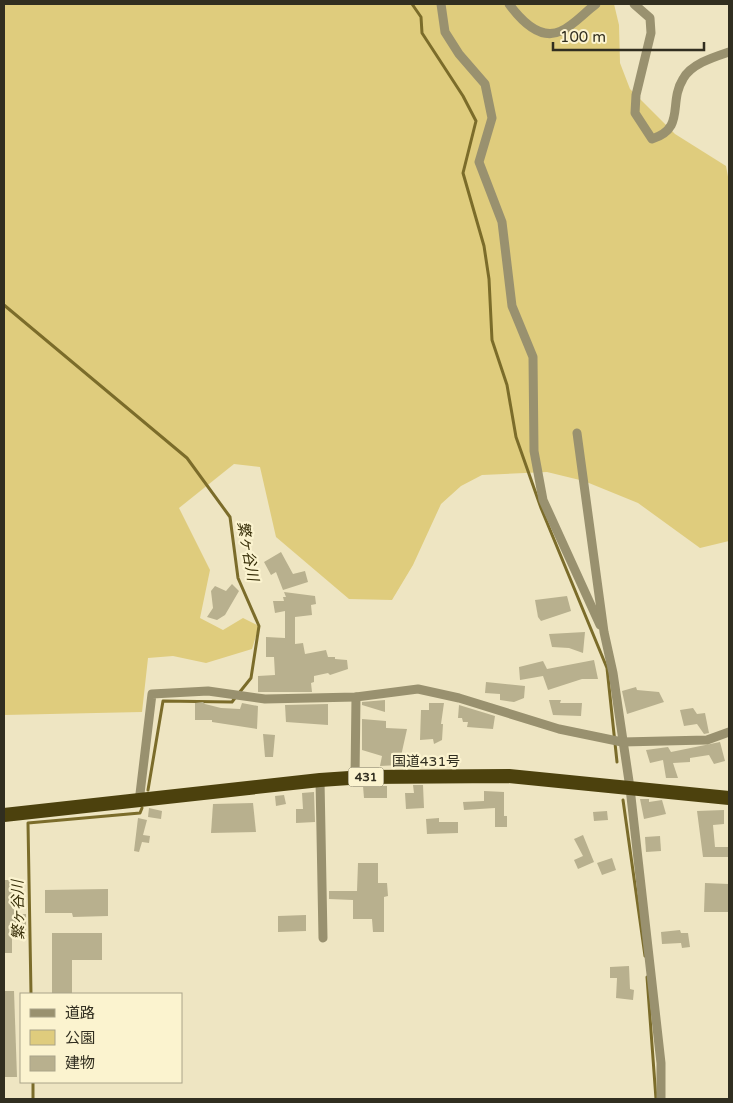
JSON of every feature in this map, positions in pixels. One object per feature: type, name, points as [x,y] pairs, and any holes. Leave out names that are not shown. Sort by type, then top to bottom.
[{"type":"highway","name":"国道431号","points":[[4,815],[139,802],[320,780],[355,778],[509,776],[729,798]]},
{"type":"street","points":[[441,4],[445,32],[459,54],[486,84],[492,118],[479,162],[502,222],[512,306],[533,357],[534,452],[543,500],[604,632]]},
{"type":"street","points":[[509,4],[519,18],[534,30],[560,32],[596,4]]},
{"type":"street","points":[[634,4],[650,18],[651,33],[636,95],[635,113],[652,139],[664,135],[674,123],[676,100],[682,78],[700,64],[729,52]]},
{"type":"street","points":[[577,433],[604,632],[613,673],[630,788],[661,1063],[661,1099]]},
{"type":"street","points":[[139,802],[152,694],[208,691],[252,698],[356,697],[418,689],[459,698],[559,729],[622,742],[707,740],[729,732]]},
{"type":"street","points":[[355,778],[356,697]]},
{"type":"street","points":[[320,780],[323,938]]},
{"type":"green space","points":[[4,4],[614,4],[619,25],[620,63],[630,89],[675,134],[726,166],[729,182],[729,541],[700,548],[638,503],[584,481],[547,472],[482,475],[461,486],[441,504],[413,565],[392,600],[349,599],[276,537],[260,467],[234,464],[179,508],[210,570],[200,618],[223,630],[243,618],[259,626],[252,649],[206,663],[173,656],[148,658],[142,712],[4,715]]},
{"type":"building","points":[[281,552],[293,574],[305,571],[308,582],[283,590],[276,572],[271,575],[264,562]]},
{"type":"building","points":[[232,584],[239,591],[225,615],[217,620],[207,617],[213,608],[211,591],[215,586],[226,591]]},
{"type":"building","points":[[284,592],[315,596],[316,604],[311,605],[312,615],[295,617],[295,644],[303,643],[305,654],[326,650],[328,657],[347,660],[348,669],[330,675],[328,673],[314,676],[314,682],[311,683],[312,692],[258,692],[258,676],[275,675],[274,657],[266,657],[266,637],[285,638],[285,611],[275,613],[273,601],[284,601],[283,597],[286,597]]},
{"type":"building","points":[[567,596],[571,611],[541,621],[538,617],[535,600]]},
{"type":"building","points":[[585,632],[583,653],[569,648],[552,647],[549,634]]},
{"type":"building","points":[[594,660],[598,679],[582,679],[548,690],[543,676],[520,680],[519,667],[543,661],[547,669]]},
{"type":"building","points":[[486,682],[525,686],[524,698],[514,702],[500,700],[500,694],[485,693]]},
{"type":"building","points":[[636,687],[637,690],[659,692],[664,702],[627,714],[622,691]]},
{"type":"building","points":[[385,700],[385,712],[362,705],[362,702]]},
{"type":"building","points":[[549,700],[561,700],[560,703],[582,703],[581,716],[553,715]]},
{"type":"building","points":[[203,702],[221,708],[240,709],[242,703],[258,706],[257,729],[212,722],[212,720],[195,720],[195,703]]},
{"type":"building","points":[[429,703],[444,703],[441,724],[443,724],[442,740],[434,744],[433,739],[420,740],[421,710],[429,710]]},
{"type":"building","points":[[328,704],[328,725],[286,722],[285,705]]},
{"type":"building","points":[[459,705],[495,716],[493,729],[467,727],[468,722],[463,722],[462,718],[458,718]]},
{"type":"building","points":[[693,708],[697,714],[705,713],[709,733],[704,734],[697,724],[684,726],[680,710]]},
{"type":"building","points":[[362,719],[386,721],[386,728],[407,729],[399,765],[380,766],[382,756],[362,750]]},
{"type":"building","points":[[263,734],[275,735],[273,757],[265,757]]},
{"type":"building","points":[[720,742],[725,761],[714,764],[709,755],[690,758],[690,762],[673,763],[678,778],[666,778],[663,760],[650,763],[646,750],[668,747],[671,752]]},
{"type":"building","points":[[413,785],[423,785],[424,808],[406,809],[405,793],[414,793]]},
{"type":"building","points":[[363,786],[387,786],[387,798],[364,798]]},
{"type":"building","points":[[484,791],[504,792],[504,816],[507,816],[507,827],[495,827],[495,808],[464,810],[463,802],[484,801]]},
{"type":"building","points":[[314,792],[315,822],[296,823],[296,809],[303,809],[302,793]]},
{"type":"building","points":[[284,795],[286,804],[276,806],[275,796]]},
{"type":"building","points":[[640,799],[649,799],[649,802],[662,800],[666,814],[644,819]]},
{"type":"building","points":[[253,803],[256,832],[211,833],[213,804]]},
{"type":"building","points":[[149,808],[162,811],[161,819],[148,817]]},
{"type":"building","points":[[724,810],[724,824],[713,825],[715,847],[729,847],[729,857],[703,857],[697,811]]},
{"type":"building","points":[[607,811],[608,820],[594,821],[593,812]]},
{"type":"building","points":[[138,818],[147,820],[143,835],[150,836],[149,843],[142,842],[139,852],[134,851]]},
{"type":"building","points":[[439,818],[439,822],[458,822],[458,833],[427,834],[426,819]]},
{"type":"building","points":[[583,835],[594,862],[578,869],[574,860],[583,856],[574,839]]},
{"type":"building","points":[[660,836],[661,851],[646,852],[645,837]]},
{"type":"building","points":[[612,858],[616,870],[602,875],[597,863]]},
{"type":"building","points":[[358,863],[378,863],[378,883],[387,883],[388,896],[384,897],[384,932],[373,932],[372,919],[353,919],[353,900],[329,899],[329,891],[357,891]]},
{"type":"building","points":[[4,880],[14,880],[14,914],[26,914],[26,936],[12,936],[12,953],[4,953]]},
{"type":"building","points":[[705,883],[729,884],[729,912],[704,912]]},
{"type":"building","points":[[108,889],[108,916],[73,917],[72,913],[45,913],[45,890]]},
{"type":"building","points":[[306,915],[306,931],[278,932],[278,916]]},
{"type":"building","points":[[680,930],[681,933],[688,933],[690,947],[682,948],[681,943],[662,944],[661,932]]},
{"type":"building","points":[[52,933],[102,933],[102,960],[72,960],[72,993],[52,993]]},
{"type":"building","points":[[629,966],[630,989],[634,990],[633,1000],[616,998],[617,978],[610,978],[610,967]]},
{"type":"building","points":[[4,991],[14,991],[17,1077],[4,1077]]},
{"type":"waterway","points":[[412,4],[421,17],[422,33],[463,96],[476,121],[463,173],[484,246],[489,279],[492,340],[507,385],[516,437],[541,508],[607,668],[617,762]]},
{"type":"waterway","name":"繁ヶ谷川","points":[[4,305],[187,458],[230,517],[238,578],[259,626],[251,678],[239,693]]},
{"type":"waterway","name":"繁ヶ谷川","points":[[148,790],[163,701],[232,702],[235,698]]},
{"type":"waterway","points":[[623,800],[645,956]]},
{"type":"waterway","name":"繁ヶ谷川","points":[[31,993],[28,823],[140,813],[142,808]]},
{"type":"waterway","points":[[647,977],[656,1099]]},
{"type":"waterway","name":"繁ヶ谷川","points":[[33,1083],[33,1099]]}]
